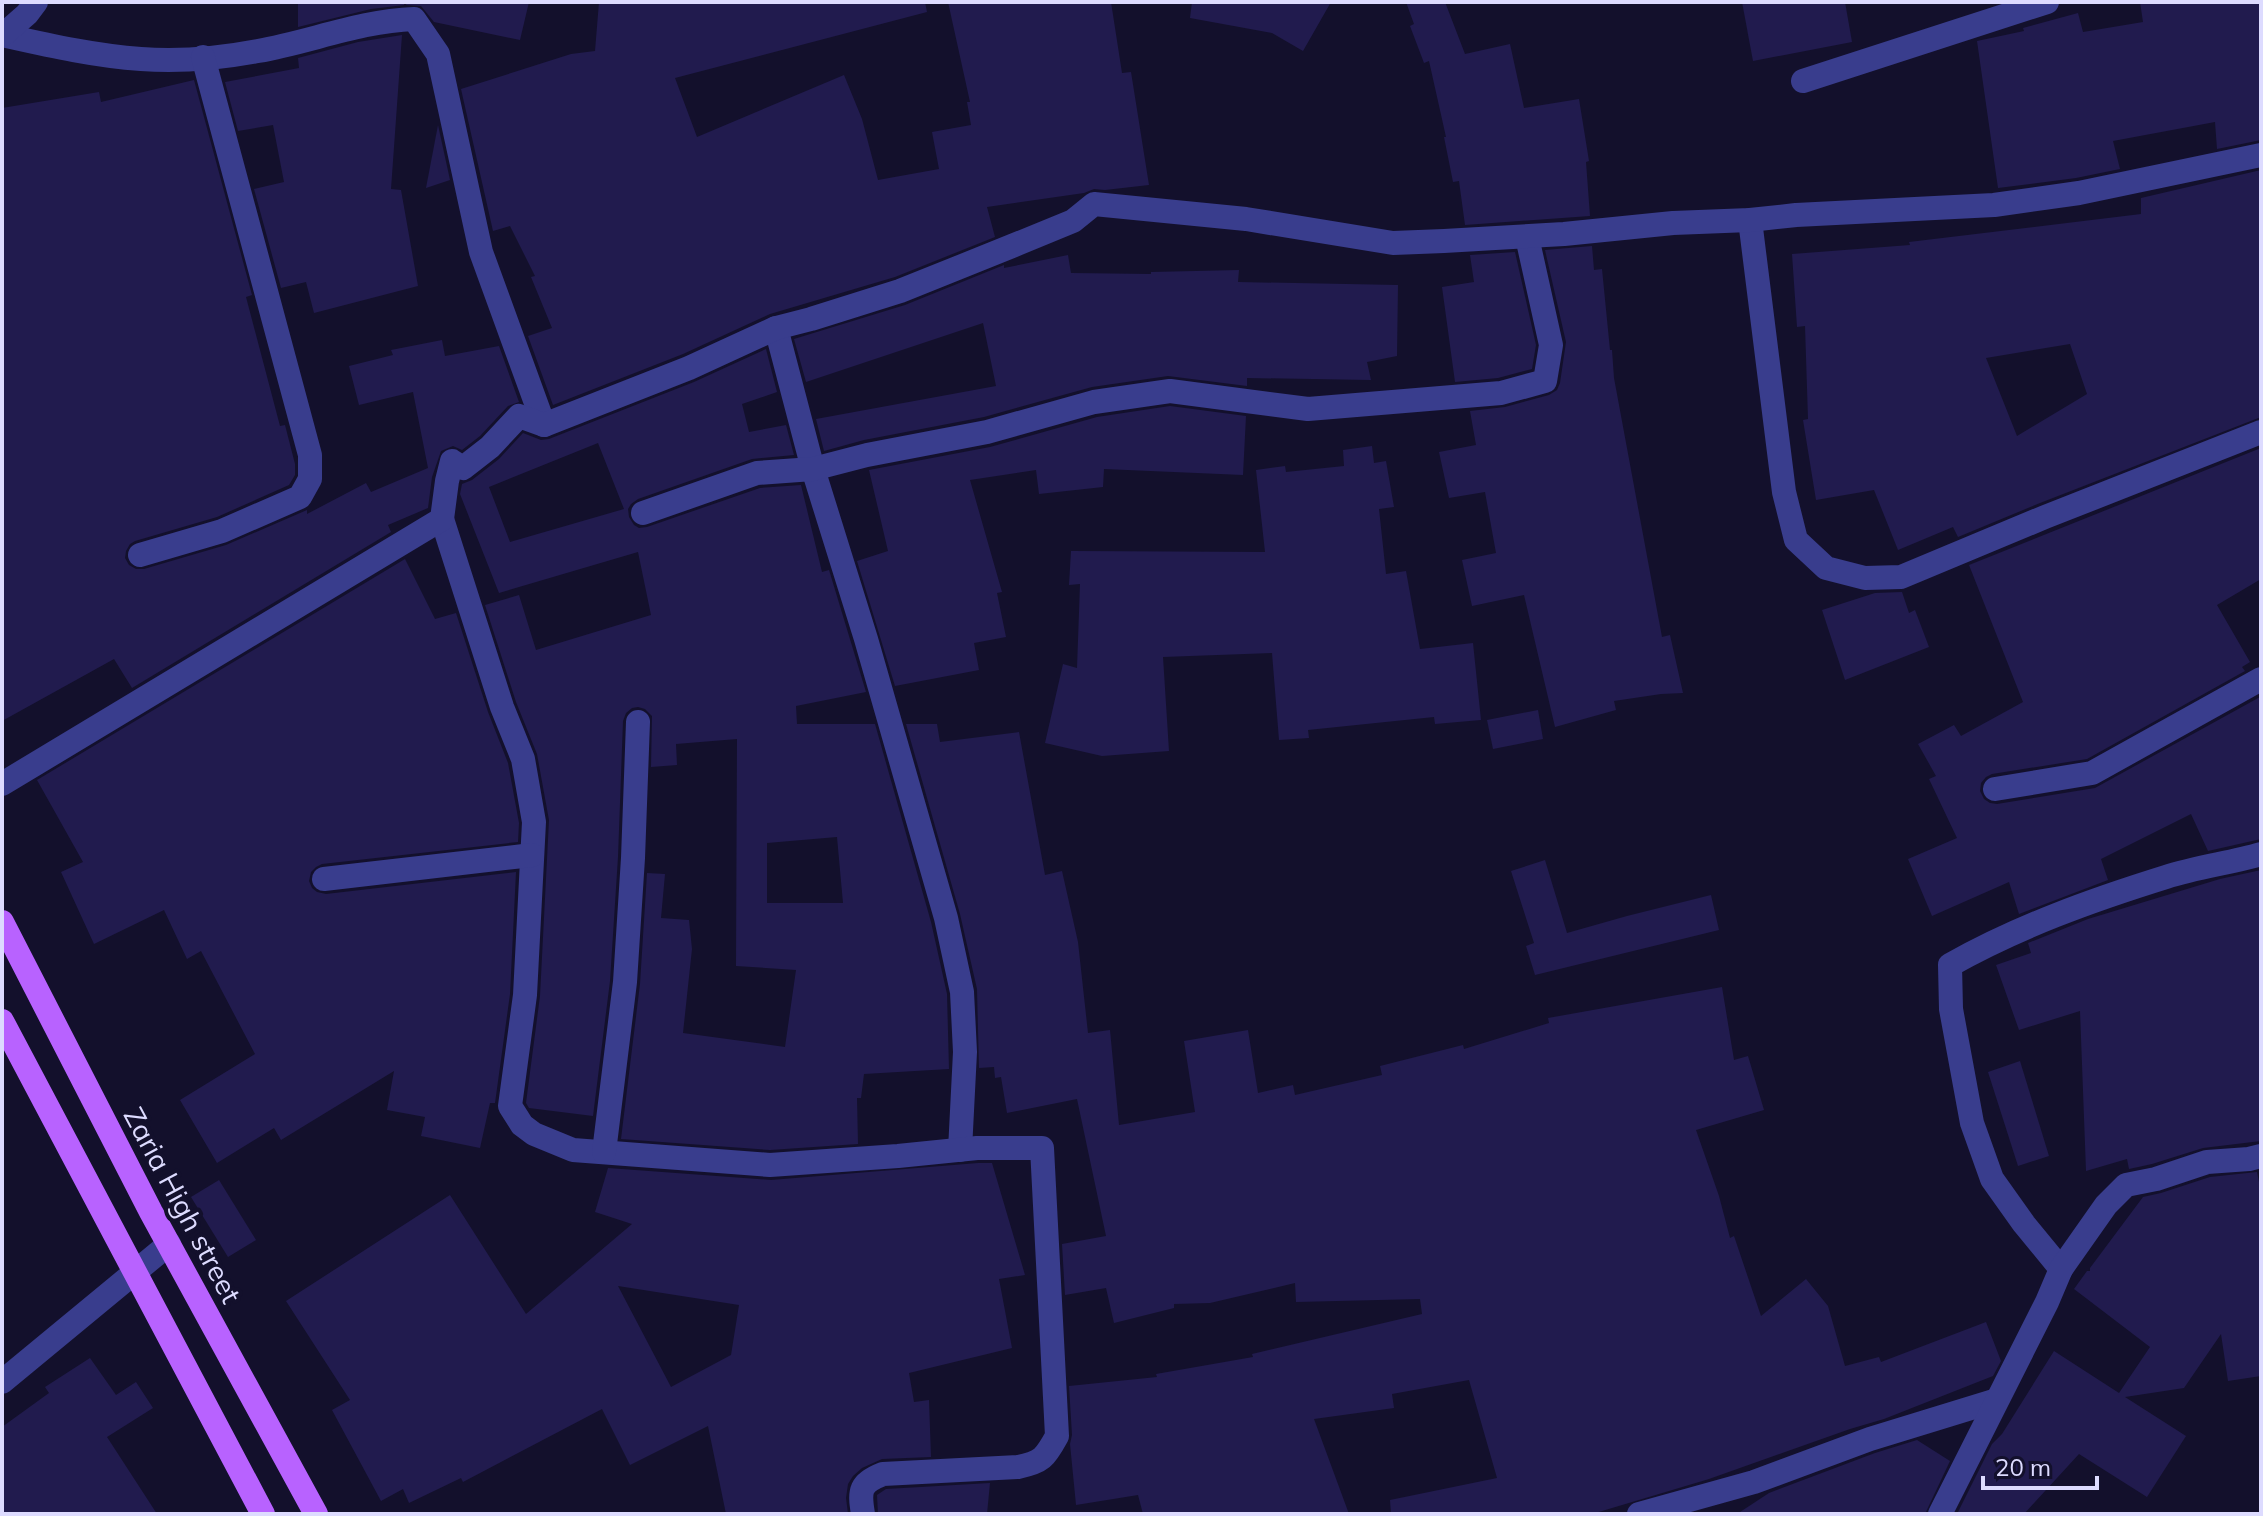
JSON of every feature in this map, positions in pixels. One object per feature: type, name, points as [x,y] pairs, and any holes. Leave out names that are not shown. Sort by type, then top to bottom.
[{"type":"main road","name":"Zaria High street","points":[[2,922],[169,1244],[316,1514]]},
{"type":"main road","points":[[2,1021],[263,1514]]},
{"type":"street","points":[[2,35],[36,2]]},
{"type":"street","points":[[1803,81],[2047,2]]},
{"type":"street","points":[[2,35],[141,59],[185,59],[258,51],[350,27],[414,19],[438,54],[481,252],[544,425]]},
{"type":"street","points":[[140,555],[222,531],[300,497],[310,479],[310,455],[203,57]]},
{"type":"street","points":[[863,1514],[860,1494],[868,1480],[883,1474],[1018,1467],[1039,1463],[1057,1436],[1042,1148],[960,1150],[770,1165],[573,1150],[534,1134],[522,1125],[510,1106],[525,995],[534,822],[523,759],[502,707],[442,519],[452,461],[463,468],[490,447],[519,416],[544,425],[689,368],[776,328],[900,291],[1073,221],[1094,204],[1246,219],[1393,243],[1527,237],[1796,215],[1994,205],[2079,193],[2261,155]]},
{"type":"street","points":[[1750,220],[1784,492],[1796,540],[1826,568],[1865,578],[1901,577],[2261,432]]},
{"type":"street","points":[[643,513],[757,473],[813,469],[867,455],[987,432],[1094,402],[1170,391],[1308,409],[1501,393],[1545,381],[1551,345],[1527,237]]},
{"type":"street","points":[[776,328],[813,469],[866,639],[946,918],[962,992],[965,1052],[960,1150]]},
{"type":"street","points":[[2,784],[442,519]]},
{"type":"street","points":[[1995,789],[2092,773],[2261,679]]},
{"type":"street","points":[[604,1152],[625,982],[638,722]]},
{"type":"street","points":[[2061,1269],[1992,1179],[1972,1123],[1951,1009],[1950,965],[1986,945],[2110,897],[2167,877],[2261,854]]},
{"type":"street","points":[[324,879],[532,855]]},
{"type":"street","points":[[1940,1514],[2061,1269],[2106,1205],[2126,1185],[2156,1179],[2207,1162],[2261,1156]]},
{"type":"street","points":[[2,1382],[169,1244]]},
{"type":"street","points":[[1639,1514],[1754,1482],[1870,1439],[1997,1400]]},
{"type":"building","points":[[298,2],[404,2],[404,5],[371,9],[298,27]]},
{"type":"building","points":[[407,2],[529,2],[520,40],[434,22],[421,6],[406,5]]},
{"type":"building","points":[[599,2],[925,2],[927,12],[675,78],[697,137],[844,75],[862,119],[878,180],[939,169],[932,132],[971,125],[967,102],[970,102],[948,2],[1111,2],[1122,73],[1131,72],[1149,185],[1094,189],[987,207],[995,237],[895,277],[770,314],[683,354],[553,405],[528,336],[552,328],[531,277],[535,276],[510,226],[493,231],[461,89],[571,54],[595,51]]},
{"type":"building","points":[[1192,2],[1331,2],[1303,51],[1272,33],[1190,18]]},
{"type":"building","points":[[1406,2],[1445,2],[1465,54],[1510,44],[1524,108],[1579,99],[1589,161],[1586,162],[1590,216],[1465,225],[1459,181],[1453,182],[1429,61],[1424,63],[1410,26],[1414,24]]},
{"type":"building","points":[[1742,2],[1845,2],[1852,42],[1753,61]]},
{"type":"building","points":[[2140,2],[2261,2],[2261,140],[2217,149],[2215,122],[2113,141],[2120,169],[1998,188],[1977,41],[2024,31],[2023,28],[2078,13],[2083,32],[2143,22]]},
{"type":"building","points":[[402,35],[391,189],[401,190],[418,286],[314,313],[306,282],[281,288],[254,189],[284,182],[273,125],[238,131],[225,82],[299,68],[298,58],[358,42]]},
{"type":"building","points":[[194,80],[252,295],[246,297],[280,426],[285,425],[295,475],[289,485],[217,517],[135,541],[126,551],[125,558],[129,565],[144,569],[226,545],[307,510],[307,514],[366,483],[371,492],[428,468],[413,392],[359,405],[349,366],[393,355],[391,350],[442,340],[445,356],[499,346],[519,402],[508,406],[462,450],[453,446],[441,451],[432,477],[428,508],[388,525],[391,532],[132,688],[114,659],[2,721],[2,108],[99,92],[101,102]]},
{"type":"building","points":[[438,125],[450,180],[426,188]]},
{"type":"building","points":[[2261,170],[2261,417],[1958,537],[1953,527],[1898,550],[1874,490],[1816,500],[1803,420],[1808,419],[1805,326],[1797,327],[1792,254],[1910,245],[1909,242],[2141,214],[2141,198]],"holes":[[[2070,344],[2087,394],[2017,436],[1986,358]]]},
{"type":"building","points":[[1592,246],[1594,270],[1602,269],[1614,378],[1662,637],[1670,635],[1683,693],[1614,701],[1616,710],[1555,727],[1524,595],[1472,606],[1462,560],[1496,553],[1485,492],[1449,498],[1439,452],[1476,445],[1470,411],[1505,407],[1557,390],[1566,342],[1545,250]]},
{"type":"building","points":[[1515,252],[1536,345],[1532,369],[1498,378],[1455,382],[1442,287],[1474,282],[1470,255]]},
{"type":"building","points":[[1068,255],[1071,273],[1151,274],[1239,270],[1238,282],[1398,285],[1397,356],[1367,362],[1371,380],[1247,378],[1247,386],[1168,376],[1092,387],[984,417],[864,440],[824,451],[816,419],[996,386],[983,323],[806,382],[794,339],[905,305],[1004,265],[1004,268]]},
{"type":"building","points":[[766,349],[777,392],[742,404],[749,432],[786,425],[794,455],[752,459],[638,499],[628,509],[629,517],[639,528],[647,527],[760,488],[801,485],[822,572],[829,570],[866,692],[796,706],[797,724],[875,724],[931,922],[947,994],[949,1069],[864,1074],[861,1098],[857,1098],[858,1144],[770,1150],[621,1139],[640,984],[647,873],[665,874],[661,918],[689,920],[692,949],[683,1033],[785,1047],[796,970],[736,966],[737,739],[676,744],[677,765],[651,767],[652,716],[638,707],[626,713],[623,721],[610,981],[593,1116],[529,1108],[526,1103],[540,996],[549,820],[537,754],[516,702],[485,605],[519,595],[536,650],[651,615],[638,552],[499,593],[460,494],[462,484],[499,459],[523,433],[541,440],[549,439],[694,382]],"holes":[[[598,443],[624,509],[510,542],[489,487]],[[837,837],[843,903],[767,903],[767,843]]]},
{"type":"building","points":[[1170,406],[1246,416],[1243,475],[1104,469],[1103,487],[1039,494],[1036,470],[970,480],[1002,592],[997,593],[1006,637],[974,643],[979,670],[895,686],[857,561],[888,551],[869,470],[990,447],[1097,417]]},
{"type":"building","points":[[1372,446],[1374,463],[1386,461],[1394,507],[1379,509],[1386,574],[1406,571],[1420,649],[1473,643],[1481,720],[1435,724],[1434,717],[1308,730],[1309,738],[1279,740],[1272,653],[1163,657],[1169,751],[1102,756],[1045,743],[1063,664],[1077,668],[1080,584],[1069,585],[1071,551],[1265,552],[1256,470],[1285,466],[1286,472],[1344,466],[1343,450]]},
{"type":"building","points":[[2261,448],[2261,579],[2217,605],[2250,662],[2242,667],[2245,671],[2087,759],[1992,774],[1981,783],[1980,791],[1984,799],[1997,804],[2095,788],[2260,697],[2261,839],[2208,851],[2191,814],[2101,859],[2108,880],[2019,914],[2009,882],[1932,916],[1908,859],[1957,838],[1929,779],[1936,776],[1918,744],[1954,725],[1961,736],[2023,702],[1969,565]]},
{"type":"building","points":[[405,559],[435,619],[456,613],[508,763],[519,823],[518,842],[322,864],[311,872],[309,881],[317,892],[326,894],[516,872],[510,994],[495,1103],[490,1103],[480,1148],[421,1136],[425,1117],[387,1110],[394,1071],[281,1140],[274,1128],[217,1163],[180,1100],[255,1054],[201,951],[187,959],[164,910],[94,944],[61,872],[83,862],[37,780]]},
{"type":"building","points":[[1902,592],[1909,613],[1915,610],[1929,647],[1845,680],[1822,610],[1875,593]]},
{"type":"building","points":[[1538,710],[1543,739],[1493,749],[1487,720]]},
{"type":"building","points":[[906,724],[937,724],[940,742],[1019,732],[1045,875],[1062,871],[1078,942],[1088,1033],[1110,1030],[1119,1125],[1195,1112],[1184,1041],[1248,1030],[1258,1093],[1293,1085],[1295,1095],[1382,1075],[1380,1066],[1463,1045],[1464,1049],[1549,1023],[1548,1018],[1722,987],[1734,1060],[1748,1056],[1764,1110],[1696,1130],[1730,1238],[1734,1236],[1761,1316],[1806,1279],[1828,1306],[1845,1366],[1879,1357],[1881,1362],[1986,1322],[2001,1361],[1993,1376],[1884,1419],[1709,1479],[1592,1514],[1391,1514],[1390,1500],[1497,1478],[1469,1380],[1392,1394],[1394,1408],[1314,1419],[1349,1514],[1143,1514],[1138,1495],[1076,1505],[1070,1444],[1069,1386],[1157,1377],[1156,1374],[1253,1357],[1252,1354],[1422,1314],[1420,1299],[1296,1302],[1295,1283],[1210,1303],[1174,1304],[1174,1308],[1114,1323],[1106,1288],[1065,1295],[1062,1244],[1106,1236],[1077,1099],[1007,1113],[1001,1077],[995,1078],[994,1067],[979,1068],[977,989],[960,914]]},
{"type":"building","points":[[1545,860],[1567,933],[1711,895],[1719,930],[1535,975],[1526,946],[1534,943],[1511,871]]},
{"type":"building","points":[[2261,870],[2261,1141],[2203,1148],[2129,1169],[2127,1159],[2086,1171],[2080,1011],[2019,1030],[1996,965],[2031,953],[2028,943],[2088,919],[2220,879]]},
{"type":"building","points":[[2020,1061],[2049,1156],[2018,1166],[1988,1072]]},
{"type":"building","points":[[992,1163],[1025,1275],[999,1279],[1012,1348],[909,1373],[914,1402],[929,1400],[931,1457],[882,1459],[862,1468],[848,1484],[848,1514],[726,1514],[708,1426],[630,1465],[602,1409],[463,1482],[461,1478],[409,1503],[403,1489],[381,1501],[332,1410],[350,1400],[286,1301],[450,1195],[526,1314],[632,1224],[595,1212],[608,1168],[771,1180]],"holes":[[[618,1286],[739,1305],[731,1355],[671,1387]]]},
{"type":"building","points":[[2257,1172],[2261,1192],[2261,1376],[2228,1381],[2221,1334],[2184,1388],[2125,1397],[2186,1436],[2147,1497],[2079,1454],[2024,1514],[1957,1514],[1992,1444],[2002,1434],[2054,1351],[2119,1393],[2150,1347],[2074,1289],[2143,1197],[2210,1177]]},
{"type":"building","points":[[219,1180],[256,1240],[228,1257],[191,1197]]},
{"type":"building","points":[[90,1358],[116,1395],[136,1382],[153,1408],[107,1437],[157,1514],[2,1514],[2,1427],[49,1393],[45,1387]]},
{"type":"building","points":[[1917,1440],[1950,1461],[1925,1514],[1737,1514],[1769,1493]]},
{"type":"building","points":[[990,1483],[987,1514],[878,1514],[877,1495],[886,1489]]}]
